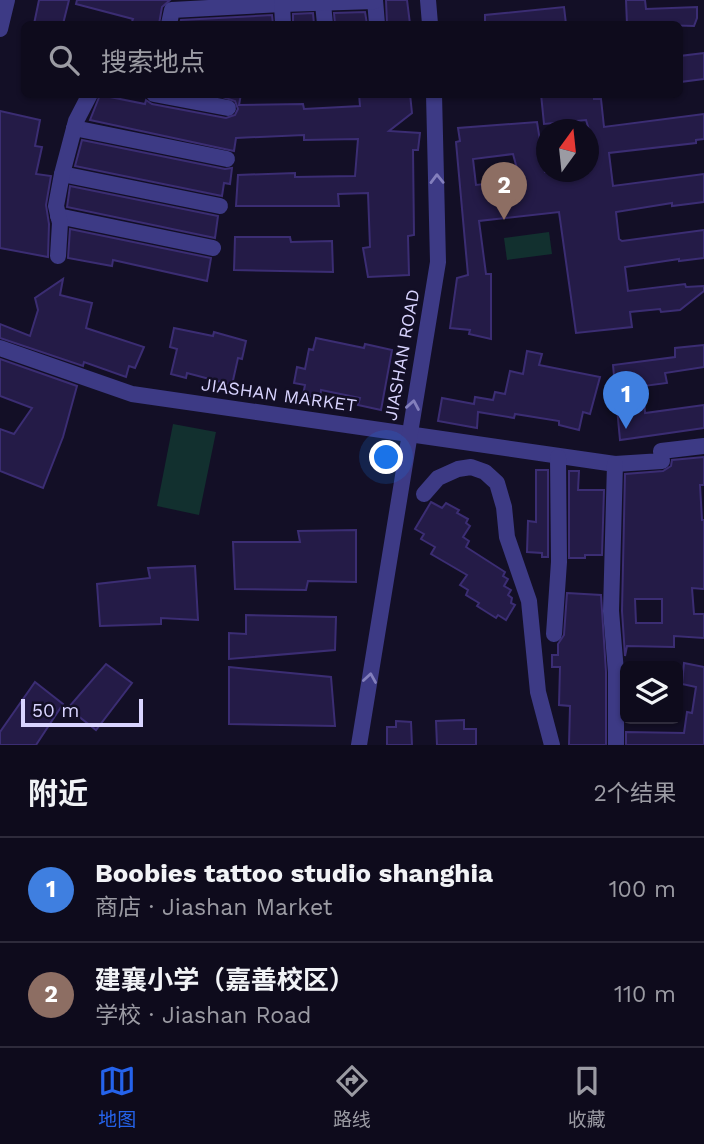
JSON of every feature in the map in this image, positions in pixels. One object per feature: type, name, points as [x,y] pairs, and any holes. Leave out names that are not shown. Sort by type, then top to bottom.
[{"type":"street","points":[[0,29],[7,0]]},
{"type":"street","points":[[428,0],[430,21]]},
{"type":"street","points":[[170,21],[172,10],[282,2],[323,4],[375,1],[377,21]]},
{"type":"street","points":[[282,2],[284,21]]},
{"type":"street","points":[[323,4],[325,21]]},
{"type":"street","points":[[58,256],[56,206],[62,174],[74,128],[88,98]]},
{"type":"street","points":[[175,98],[228,108]]},
{"type":"street","name":"JIASHAN ROAD","points":[[359,745],[438,262],[434,98]]},
{"type":"street","points":[[74,128],[227,159]]},
{"type":"street","points":[[62,174],[220,206]]},
{"type":"street","points":[[58,216],[213,248]]},
{"type":"street","name":"JIASHAN MARKET","points":[[0,348],[132,394],[409,432],[558,457],[615,464],[662,461],[661,451],[704,446]]},
{"type":"street","points":[[554,634],[559,562],[558,457]]},
{"type":"street","points":[[615,464],[611,611],[616,672],[616,745]]},
{"type":"street","points":[[424,494],[438,478],[458,469],[471,467],[485,472],[497,483],[504,507],[507,537],[529,601],[538,692],[552,745]]},
{"type":"green space","points":[[549,232],[552,254],[507,260],[504,238]]},
{"type":"green space","points":[[173,424],[216,432],[199,515],[157,506]]},
{"type":"building","points":[[39,0],[69,0],[64,21],[35,21]]},
{"type":"building","points":[[77,0],[170,0],[162,7],[160,21],[132,21],[133,19],[76,4]]},
{"type":"building","points":[[386,0],[407,0],[410,21],[387,21]]},
{"type":"building","points":[[626,0],[645,0],[646,9],[697,7],[694,26],[683,26],[683,21],[627,21]]},
{"type":"building","points":[[564,7],[566,21],[485,21],[485,15]]},
{"type":"building","points":[[365,12],[366,21],[335,21],[334,13]]},
{"type":"building","points":[[313,13],[314,21],[293,21],[293,14]]},
{"type":"building","points":[[272,15],[273,21],[181,21]]},
{"type":"building","points":[[704,53],[704,79],[683,82],[683,56]]},
{"type":"building","points":[[99,98],[145,104],[146,100],[152,104],[226,118],[235,115],[238,109],[235,101],[226,98],[240,98],[239,105],[303,104],[304,109],[360,106],[359,98],[410,98],[412,113],[389,131],[420,133],[418,150],[413,150],[414,235],[408,236],[409,275],[368,277],[363,248],[370,247],[368,193],[338,194],[339,206],[236,206],[238,175],[295,173],[295,177],[355,176],[358,139],[304,140],[304,135],[236,138],[234,151],[90,120]]},
{"type":"building","points":[[541,98],[601,99],[604,127],[704,114],[704,139],[696,140],[696,143],[609,153],[613,186],[704,174],[704,202],[672,206],[672,203],[616,212],[619,239],[622,241],[704,230],[704,258],[625,267],[628,291],[685,284],[686,287],[704,286],[704,291],[680,310],[630,312],[632,327],[576,333],[559,212],[479,221],[486,274],[491,274],[491,339],[469,334],[470,330],[450,328],[457,278],[468,275],[456,142],[460,141],[458,128],[536,122],[536,182],[599,182],[599,119],[544,119]],"holes":[[[513,154],[520,180],[476,185],[473,159]]]},
{"type":"building","points":[[0,111],[40,120],[35,146],[42,147],[36,174],[51,176],[46,205],[49,224],[48,257],[0,248]]},
{"type":"building","points":[[82,140],[225,169],[232,168],[230,184],[224,183],[222,196],[75,166]]},
{"type":"building","points":[[70,186],[218,216],[215,238],[67,207]]},
{"type":"building","points":[[70,229],[211,258],[207,281],[113,260],[112,266],[68,258]]},
{"type":"building","points":[[235,237],[290,237],[291,242],[332,241],[333,272],[234,270]]},
{"type":"building","points":[[63,279],[60,295],[92,303],[86,328],[144,347],[135,368],[129,366],[126,377],[84,362],[83,366],[0,338],[0,324],[30,336],[38,310],[35,298]]},
{"type":"building","points":[[174,328],[213,336],[214,332],[246,341],[242,359],[238,358],[232,385],[187,373],[186,378],[171,374],[177,349],[170,347]]},
{"type":"building","points":[[316,338],[364,348],[365,344],[392,350],[381,410],[358,405],[360,398],[321,390],[320,399],[303,395],[305,385],[294,383],[297,367],[305,369],[309,349],[313,350]]},
{"type":"building","points":[[704,345],[704,367],[665,373],[667,383],[643,386],[645,413],[704,405],[704,428],[620,440],[613,365],[675,357],[675,348]]},
{"type":"building","points":[[527,351],[542,354],[539,365],[600,377],[590,414],[583,412],[579,430],[559,425],[559,421],[515,414],[514,418],[478,412],[477,428],[438,421],[442,398],[474,404],[475,397],[493,400],[495,392],[505,394],[510,371],[523,374]]},
{"type":"building","points":[[0,359],[77,386],[63,437],[43,488],[0,471],[0,429],[14,434],[32,408],[0,396]]},
{"type":"building","points":[[704,457],[704,485],[700,485],[704,520],[704,589],[692,588],[694,614],[704,614],[704,638],[674,636],[674,647],[627,646],[625,656],[622,611],[625,474],[663,471],[671,466],[672,460]],"holes":[[[635,599],[662,599],[662,623],[636,623]]]},
{"type":"building","points":[[536,470],[548,470],[548,557],[542,557],[542,553],[527,552],[528,521],[536,522]]},
{"type":"building","points":[[569,471],[579,471],[578,490],[604,490],[602,555],[569,558]]},
{"type":"building","points":[[431,502],[442,508],[446,503],[459,510],[457,513],[468,519],[466,523],[470,526],[463,537],[469,541],[466,547],[505,572],[503,576],[508,579],[504,586],[511,590],[508,595],[512,598],[511,603],[515,605],[506,620],[498,615],[496,618],[477,606],[479,603],[466,595],[468,590],[460,585],[467,575],[431,554],[435,547],[421,539],[424,534],[415,529]]},
{"type":"building","points":[[356,530],[356,582],[308,581],[306,590],[235,589],[233,542],[300,542],[298,531]]},
{"type":"building","points":[[195,566],[198,620],[161,618],[161,624],[100,626],[97,584],[150,578],[148,568]]},
{"type":"building","points":[[567,593],[601,595],[606,672],[606,745],[569,745],[570,706],[559,705],[560,667],[552,667],[552,655],[558,655],[558,644],[564,635]]},
{"type":"building","points":[[246,615],[336,617],[335,650],[229,659],[229,633],[246,634]]},
{"type":"building","points":[[684,663],[704,667],[704,745],[626,745],[626,732],[684,733],[687,712],[692,713],[696,687],[683,684]]},
{"type":"building","points":[[106,664],[132,683],[96,730],[68,708]]},
{"type":"building","points":[[229,667],[331,677],[335,726],[229,724]]},
{"type":"building","points":[[35,682],[63,704],[36,745],[0,745],[0,732]]},
{"type":"building","points":[[464,720],[464,729],[476,729],[476,745],[437,745],[436,721]]},
{"type":"building","points":[[396,721],[411,722],[412,745],[387,745],[387,727],[396,727]]},
{"type":"place","name":"建襄小学（嘉善校区）","points":[[504,220]]},
{"type":"place","name":"Boobies tattoo studio shanghia","points":[[626,429]]}]
